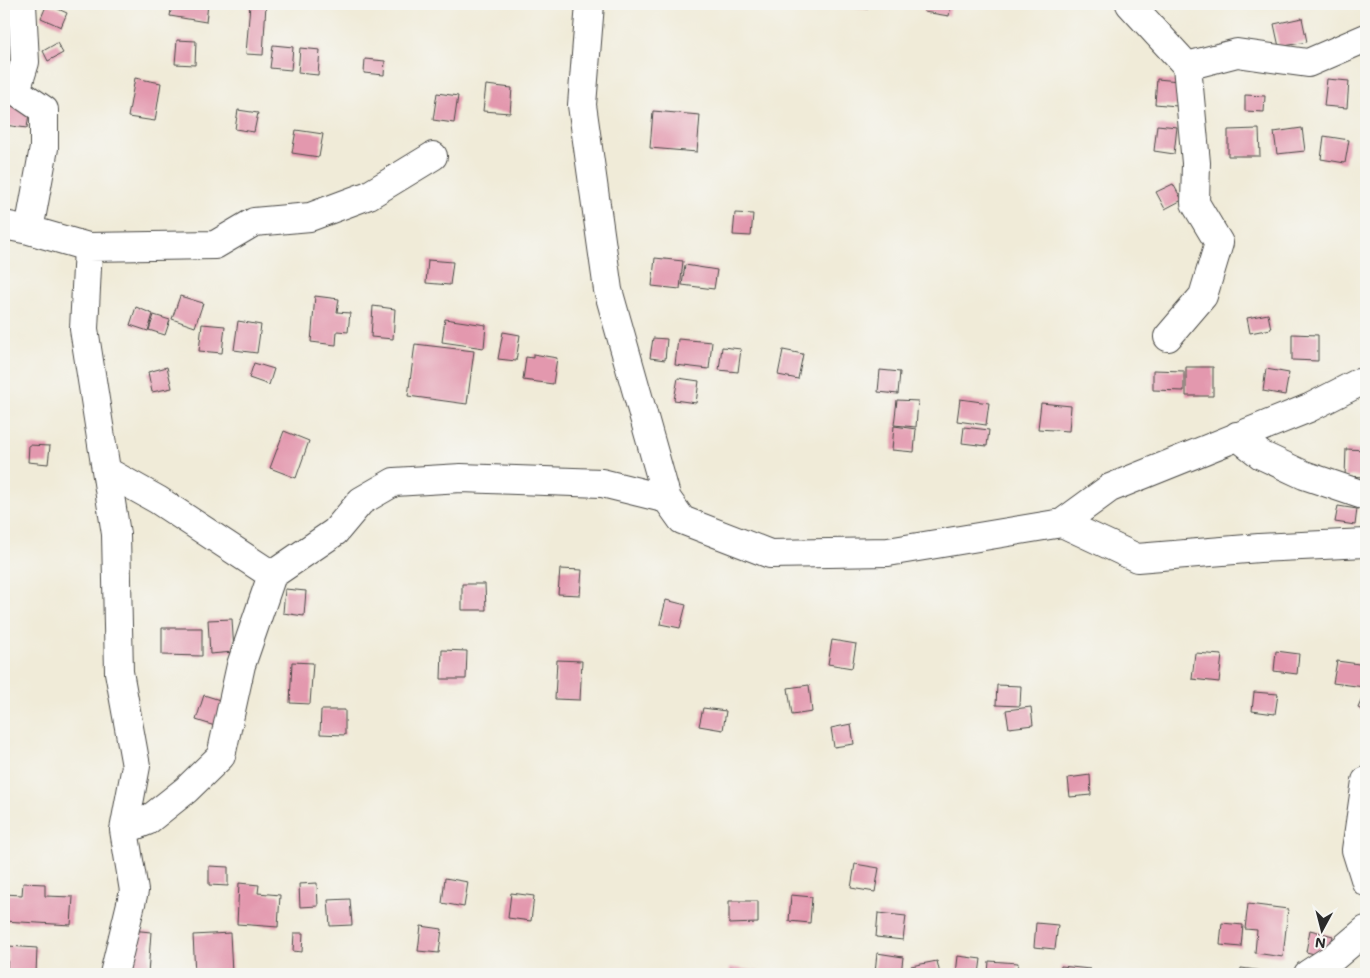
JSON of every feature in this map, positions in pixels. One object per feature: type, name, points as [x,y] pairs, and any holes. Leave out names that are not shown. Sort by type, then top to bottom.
[{"type":"street","points":[[22,4],[25,62],[16,91],[44,110],[44,148],[17,227],[88,247],[215,245],[254,222],[310,217],[369,195],[433,156]]},
{"type":"street","points":[[590,4],[582,105],[608,290],[667,499],[682,520],[770,554],[888,552],[1062,523],[1110,488],[1309,408],[1358,383],[1366,383]]},
{"type":"street","points":[[1130,4],[1187,66],[1196,164],[1195,203],[1219,243],[1203,296],[1168,337]]},
{"type":"street","points":[[1187,66],[1237,52],[1308,63],[1366,38]]},
{"type":"street","points":[[88,247],[84,328],[108,472],[116,534],[118,672],[136,766],[124,830],[134,891],[114,974]]},
{"type":"street","points":[[1237,436],[1261,456],[1304,475],[1366,496]]},
{"type":"street","points":[[108,472],[158,500],[272,576]]},
{"type":"street","points":[[124,830],[147,821],[186,790],[221,756],[241,666],[272,576],[335,532],[361,500],[394,482],[460,478],[602,483],[667,499]]},
{"type":"street","points":[[1062,523],[1137,558],[1260,548],[1366,543]]},
{"type":"street","points":[[1366,781],[1356,850],[1366,882]]},
{"type":"street","points":[[1308,974],[1334,957],[1366,930]]},
{"type":"building","points":[[47,4],[67,13],[61,27],[41,18]]},
{"type":"building","points":[[172,4],[208,4],[206,22],[170,16]]},
{"type":"building","points":[[250,4],[266,4],[263,55],[246,54]]},
{"type":"building","points":[[847,4],[869,4],[868,9],[847,6]]},
{"type":"building","points":[[925,4],[951,4],[949,16],[924,12]]},
{"type":"building","points":[[1302,18],[1307,42],[1279,47],[1274,24]]},
{"type":"building","points":[[177,40],[196,41],[195,65],[175,64]]},
{"type":"building","points":[[57,43],[63,53],[48,61],[43,51]]},
{"type":"building","points":[[273,45],[293,47],[291,70],[270,68]]},
{"type":"building","points":[[300,48],[320,50],[318,75],[298,73]]},
{"type":"building","points":[[365,59],[385,61],[384,75],[364,73]]},
{"type":"building","points":[[135,78],[161,83],[155,121],[128,117]]},
{"type":"building","points":[[1157,79],[1179,81],[1177,106],[1155,104]]},
{"type":"building","points":[[1327,79],[1349,81],[1347,108],[1324,106]]},
{"type":"building","points":[[486,85],[512,88],[510,113],[483,111]]},
{"type":"building","points":[[437,93],[458,96],[454,123],[433,120]]},
{"type":"building","points":[[1245,95],[1265,96],[1264,112],[1245,111]]},
{"type":"building","points":[[6,102],[30,105],[27,128],[4,125]]},
{"type":"building","points":[[238,110],[258,113],[254,132],[235,129]]},
{"type":"building","points":[[653,111],[700,115],[697,152],[650,148]]},
{"type":"building","points":[[1157,125],[1177,127],[1174,154],[1154,151]]},
{"type":"building","points":[[1302,128],[1305,151],[1277,154],[1274,132]]},
{"type":"building","points":[[1259,129],[1260,156],[1228,156],[1228,130]]},
{"type":"building","points":[[296,130],[323,134],[319,157],[292,153]]},
{"type":"building","points":[[1324,136],[1349,140],[1345,163],[1321,159]]},
{"type":"building","points":[[1173,184],[1182,200],[1165,209],[1156,192]]},
{"type":"building","points":[[735,213],[753,214],[751,236],[733,235]]},
{"type":"building","points":[[655,258],[683,261],[680,289],[652,286]]},
{"type":"building","points":[[428,260],[453,262],[450,285],[426,283]]},
{"type":"building","points":[[685,265],[717,270],[714,289],[682,285]]},
{"type":"building","points":[[180,296],[203,303],[195,327],[172,319]]},
{"type":"building","points":[[315,296],[339,299],[337,312],[350,313],[348,332],[337,331],[336,345],[311,342]]},
{"type":"building","points":[[373,306],[395,309],[393,339],[371,337]]},
{"type":"building","points":[[136,307],[153,314],[148,331],[130,325]]},
{"type":"building","points":[[1268,314],[1271,329],[1250,333],[1247,318]]},
{"type":"building","points":[[154,315],[170,320],[165,335],[149,330]]},
{"type":"building","points":[[445,319],[486,325],[484,348],[442,342]]},
{"type":"building","points":[[238,321],[261,325],[257,353],[234,350]]},
{"type":"building","points":[[202,324],[225,326],[222,353],[199,351]]},
{"type":"building","points":[[503,332],[520,335],[516,361],[498,359]]},
{"type":"building","points":[[1292,334],[1318,335],[1318,361],[1292,360]]},
{"type":"building","points":[[653,338],[667,339],[665,360],[650,358]]},
{"type":"building","points":[[678,339],[712,342],[709,369],[675,365]]},
{"type":"building","points":[[415,344],[474,351],[467,404],[408,396]]},
{"type":"building","points":[[722,347],[741,349],[738,372],[719,370]]},
{"type":"building","points":[[783,350],[803,354],[798,379],[778,375]]},
{"type":"building","points":[[533,354],[557,358],[553,384],[523,380],[526,357],[533,358]]},
{"type":"building","points":[[254,363],[274,369],[269,385],[249,378]]},
{"type":"building","points":[[167,367],[172,388],[152,392],[148,372]]},
{"type":"building","points":[[1186,367],[1213,367],[1213,396],[1186,396]]},
{"type":"building","points":[[1266,369],[1289,373],[1285,395],[1263,391]]},
{"type":"building","points":[[880,370],[900,372],[898,394],[878,392]]},
{"type":"building","points":[[1153,370],[1184,371],[1184,391],[1153,390]]},
{"type":"building","points":[[678,378],[699,381],[696,403],[674,400]]},
{"type":"building","points":[[960,399],[989,403],[986,425],[957,421]]},
{"type":"building","points":[[897,400],[918,401],[916,427],[894,425]]},
{"type":"building","points":[[1041,403],[1071,406],[1069,431],[1038,429]]},
{"type":"building","points":[[894,426],[916,429],[914,452],[892,450]]},
{"type":"building","points":[[964,427],[989,430],[987,446],[962,443]]},
{"type":"building","points":[[284,431],[309,441],[296,478],[270,468]]},
{"type":"building","points":[[29,445],[50,446],[48,464],[28,462]]},
{"type":"building","points":[[1346,449],[1366,450],[1366,477],[1345,476]]},
{"type":"building","points":[[1338,506],[1357,509],[1355,525],[1335,522]]},
{"type":"building","points":[[560,569],[582,570],[580,595],[558,594]]},
{"type":"building","points":[[462,584],[485,584],[486,610],[462,610]]},
{"type":"building","points":[[285,589],[306,591],[304,616],[283,613]]},
{"type":"building","points":[[666,600],[686,605],[680,628],[660,624]]},
{"type":"building","points":[[232,619],[234,652],[210,654],[208,620]]},
{"type":"building","points":[[162,628],[202,628],[202,656],[162,655]]},
{"type":"building","points":[[832,640],[856,644],[852,668],[828,664]]},
{"type":"building","points":[[442,650],[467,651],[466,679],[441,679]]},
{"type":"building","points":[[1276,651],[1299,654],[1297,674],[1274,671]]},
{"type":"building","points":[[1195,653],[1222,655],[1219,682],[1192,679]]},
{"type":"building","points":[[557,660],[582,661],[580,700],[555,699]]},
{"type":"building","points":[[1337,661],[1366,665],[1364,687],[1333,683]]},
{"type":"building","points":[[292,662],[313,663],[310,704],[290,703]]},
{"type":"building","points":[[809,685],[812,712],[792,715],[788,688]]},
{"type":"building","points":[[997,685],[1021,686],[1020,706],[996,705]]},
{"type":"building","points":[[1366,689],[1366,712],[1358,708]]},
{"type":"building","points":[[1254,692],[1278,694],[1275,714],[1252,711]]},
{"type":"building","points":[[204,695],[223,701],[215,726],[196,720]]},
{"type":"building","points":[[1031,707],[1033,725],[1009,728],[1006,710]]},
{"type":"building","points":[[703,708],[726,711],[723,730],[699,726]]},
{"type":"building","points":[[321,710],[345,710],[345,735],[320,734]]},
{"type":"building","points":[[851,724],[854,744],[834,747],[831,728]]},
{"type":"building","points":[[1090,775],[1091,795],[1070,797],[1068,778]]},
{"type":"building","points":[[855,864],[879,868],[875,892],[851,888]]},
{"type":"building","points":[[209,866],[228,867],[228,886],[209,885]]},
{"type":"building","points":[[445,878],[468,882],[464,907],[442,903]]},
{"type":"building","points":[[23,883],[45,884],[45,896],[73,897],[71,925],[4,921],[4,894],[22,895]]},
{"type":"building","points":[[239,883],[259,885],[258,893],[280,895],[278,927],[237,924]]},
{"type":"building","points":[[317,883],[318,906],[300,907],[299,884]]},
{"type":"building","points":[[511,893],[534,896],[531,921],[508,918]]},
{"type":"building","points":[[791,895],[812,897],[810,923],[789,921]]},
{"type":"building","points":[[350,899],[352,925],[330,926],[328,900]]},
{"type":"building","points":[[729,901],[758,901],[758,923],[729,924]]},
{"type":"building","points":[[1248,904],[1288,909],[1283,957],[1255,953],[1257,930],[1245,929]]},
{"type":"building","points":[[878,913],[906,916],[903,940],[876,937]]},
{"type":"building","points":[[1036,923],[1058,925],[1055,949],[1034,947]]},
{"type":"building","points":[[1222,923],[1243,925],[1241,947],[1220,945]]},
{"type":"building","points":[[421,926],[442,929],[439,953],[418,951]]},
{"type":"building","points":[[131,930],[151,932],[148,974],[127,974]]},
{"type":"building","points":[[1310,930],[1333,936],[1328,957],[1306,952]]},
{"type":"building","points":[[230,933],[232,973],[195,974],[193,935]]},
{"type":"building","points":[[294,933],[303,933],[302,952],[293,951]]},
{"type":"building","points":[[8,946],[37,948],[36,974],[7,974]]},
{"type":"building","points":[[877,953],[903,957],[901,974],[875,972]]},
{"type":"building","points":[[958,956],[981,959],[979,974],[956,974]]},
{"type":"building","points":[[937,961],[940,974],[913,974],[911,966]]},
{"type":"building","points":[[989,961],[1018,963],[1017,974],[988,974]]},
{"type":"building","points":[[1061,966],[1090,969],[1089,974],[1060,974]]},
{"type":"building","points":[[730,967],[758,971],[758,974],[729,974]]},
{"type":"building","points":[[1241,968],[1271,972],[1271,974],[1240,974]]}]
